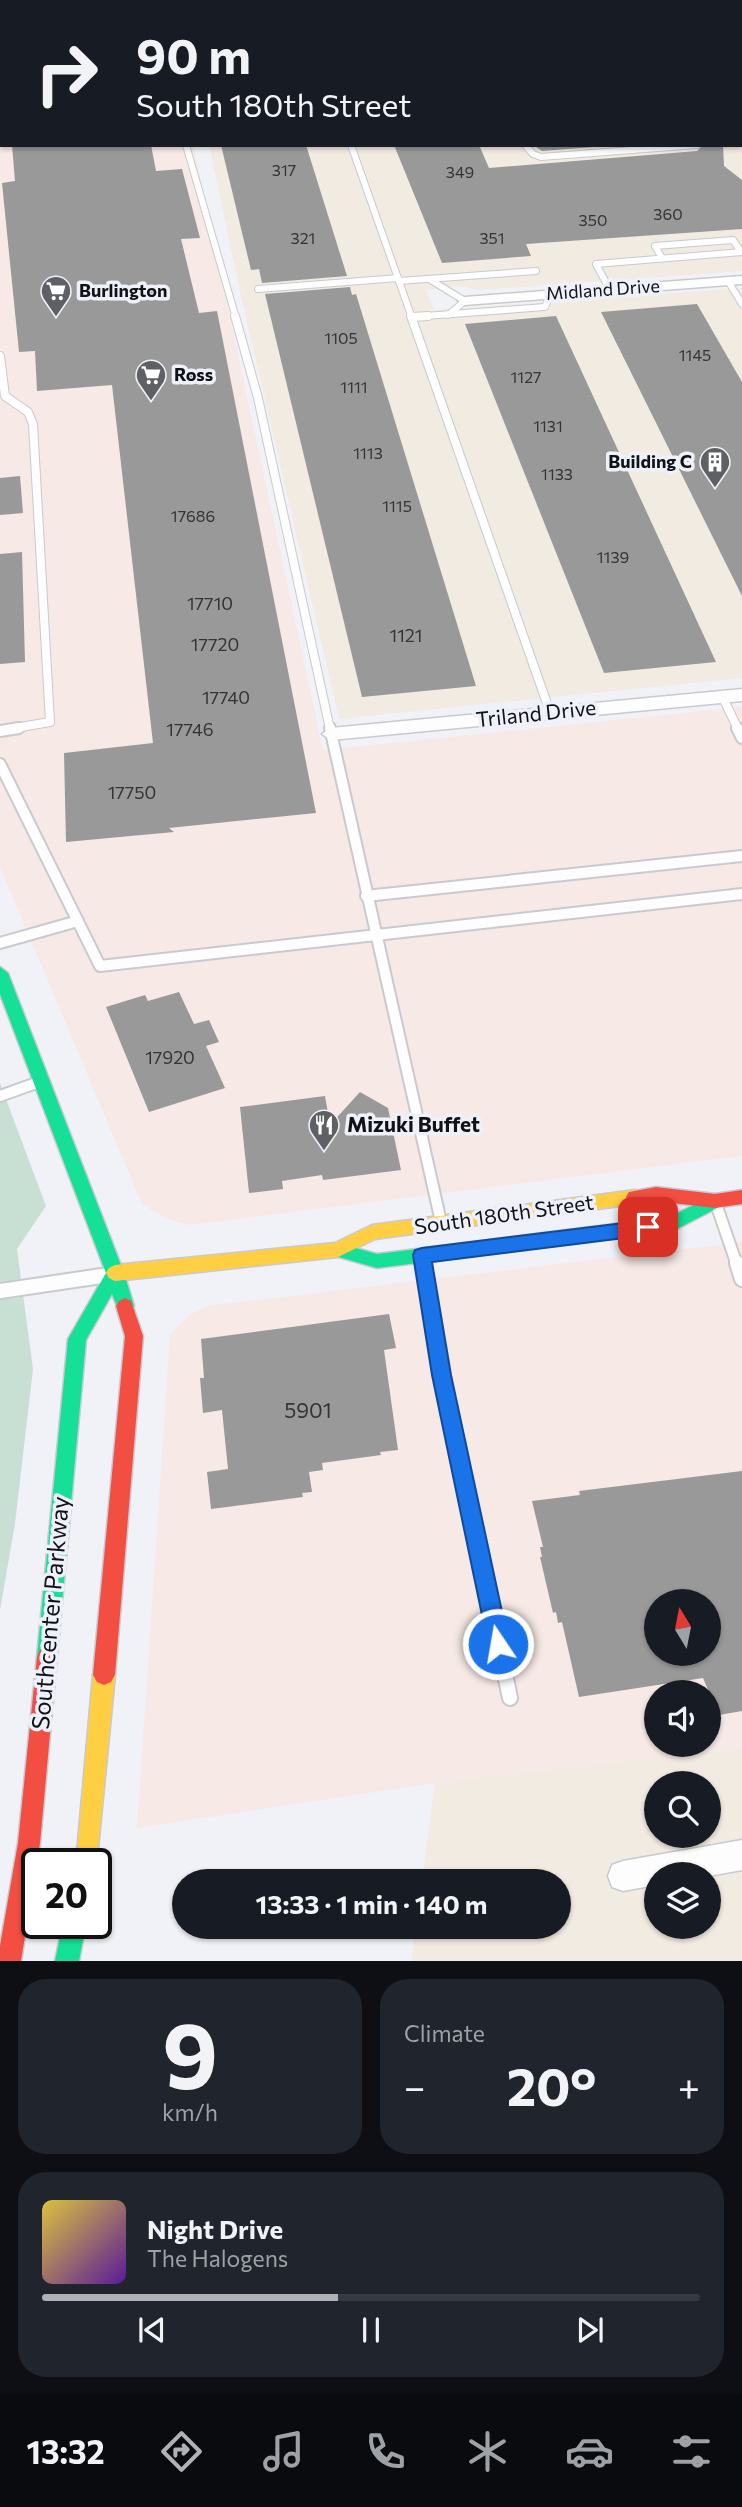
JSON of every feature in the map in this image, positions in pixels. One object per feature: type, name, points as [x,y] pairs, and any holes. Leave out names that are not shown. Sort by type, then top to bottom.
[{"type":"main road","points":[[0,973],[115,1273],[135,1336],[88,1848]]},
{"type":"main road","name":"South 180th Street","points":[[338,1250],[372,1232],[656,1194],[715,1201],[742,1197]]},
{"type":"main road","name":"South 180th Street","points":[[115,1273],[338,1250],[377,1261],[673,1224],[715,1201]]},
{"type":"main road","name":"Southcenter Parkway","points":[[9,1961],[29,1843],[77,1339],[115,1273]]},
{"type":"main road","points":[[67,1961],[72,1939]]},
{"type":"street","name":"Midland Drive","points":[[465,301],[735,280]]},
{"type":"street","name":"Triland Drive","points":[[331,734],[742,695]]},
{"type":"street","points":[[622,1876],[742,1855]]},
{"type":"lane","points":[[187,147],[209,236],[244,339],[366,897],[442,1224]]},
{"type":"lane","points":[[352,147],[550,712]]},
{"type":"lane","points":[[527,147],[533,154],[551,157],[673,147]]},
{"type":"lane","points":[[662,258],[655,246],[733,240],[742,252]]},
{"type":"lane","points":[[610,290],[596,264],[742,252]]},
{"type":"lane","points":[[258,289],[536,271]]},
{"type":"lane","points":[[429,279],[465,301],[448,314]]},
{"type":"lane","points":[[735,280],[742,304]]},
{"type":"lane","points":[[412,317],[545,307],[551,295]]},
{"type":"lane","points":[[0,356],[5,396],[28,412],[33,424],[50,722],[0,731]]},
{"type":"lane","points":[[0,404],[13,403]]},
{"type":"lane","points":[[722,695],[742,738]]},
{"type":"lane","points":[[0,764],[100,966],[742,894]]},
{"type":"lane","points":[[366,897],[742,856]]},
{"type":"lane","points":[[0,943],[78,921]]},
{"type":"lane","points":[[0,1096],[41,1081]]},
{"type":"lane","points":[[715,1201],[742,1279]]},
{"type":"lane","points":[[422,1255],[442,1375],[510,1698]]},
{"type":"lane","points":[[0,1292],[115,1273]]},
{"type":"shaded area","points":[[0,147],[193,147],[323,750],[742,707],[742,1156],[191,1225],[167,1219],[142,1204],[0,867]]},
{"type":"shaded area","points":[[209,147],[742,147],[742,271],[480,290],[456,286],[426,290],[434,310],[742,288],[742,678],[339,719],[241,296]]},
{"type":"shaded area","points":[[742,1242],[742,1748],[721,1750],[721,1680],[644,1680],[644,1757],[663,1757],[435,1783],[137,1828],[170,1334],[190,1315],[206,1306]]},
{"type":"shaded area","points":[[742,1748],[742,1961],[411,1961],[414,1939],[571,1939],[571,1869],[424,1869],[435,1783],[663,1757],[721,1757],[721,1750]]},
{"type":"green space","points":[[0,1083],[46,1206],[17,1249],[33,1369],[15,1524],[0,1610]]},
{"type":"building","points":[[12,147],[151,147],[156,171],[182,169],[200,238],[181,239],[199,313],[217,311],[316,813],[169,828],[174,832],[66,842],[64,753],[153,743],[112,385],[37,391],[35,351],[19,352],[2,183],[15,181]]},
{"type":"building","points":[[221,147],[307,147],[347,276],[262,283],[259,269],[251,270]]},
{"type":"building","points":[[395,147],[480,147],[489,168],[723,147],[724,166],[742,180],[742,229],[526,244],[531,256],[442,263]]},
{"type":"building","points":[[536,147],[594,147],[542,151]]},
{"type":"building","points":[[350,287],[352,295],[356,294],[476,686],[362,697],[265,294]]},
{"type":"building","name":"Building C","points":[[697,304],[742,382],[742,596],[601,312]]},
{"type":"building","points":[[556,316],[716,662],[604,673],[465,324]]},
{"type":"building","points":[[20,476],[23,513],[0,515],[0,478]]},
{"type":"building","points":[[22,552],[25,662],[0,664],[0,554]]},
{"type":"building","points":[[179,992],[194,1024],[209,1020],[219,1042],[206,1046],[225,1088],[149,1112],[106,1007],[145,995],[148,1001]]},
{"type":"building","name":"Mizuki Buffet","points":[[360,1092],[388,1108],[401,1170],[323,1180],[322,1175],[282,1181],[283,1189],[249,1193],[240,1107],[325,1096],[330,1125]]},
{"type":"building","points":[[389,1314],[396,1348],[384,1350],[398,1450],[322,1463],[323,1470],[309,1472],[312,1492],[302,1493],[303,1497],[211,1509],[207,1472],[228,1469],[222,1410],[203,1413],[201,1339]]},
{"type":"building","points":[[742,1471],[742,1711],[721,1715],[721,1680],[703,1678],[644,1680],[644,1687],[579,1697],[562,1622],[558,1623],[556,1612],[553,1613],[540,1557],[540,1547],[543,1547],[532,1501],[580,1495],[579,1491]]},
{"type":"traffic: fast","points":[[0,973],[115,1273],[125,1306]]},
{"type":"traffic: fast","points":[[338,1250],[377,1261],[673,1224],[715,1201]]},
{"type":"traffic: fast","points":[[47,1657],[77,1339],[115,1273]]},
{"type":"traffic: fast","points":[[67,1961],[72,1939]]},
{"type":"traffic: slow","points":[[115,1273],[338,1250],[372,1232],[635,1197]]},
{"type":"traffic: slow","points":[[88,1848],[104,1675]]},
{"type":"traffic: jam","points":[[635,1197],[656,1194],[715,1201],[742,1197]]},
{"type":"traffic: jam","points":[[104,1675],[134,1336],[125,1306]]},
{"type":"traffic: jam","points":[[9,1961],[29,1843],[47,1657]]},
{"type":"place","name":"Burlington","points":[[56,318]]},
{"type":"place","name":"Ross","points":[[151,402]]},
{"type":"place","name":"Building C","points":[[715,489]]},
{"type":"place","name":"Mizuki Buffet","points":[[324,1152]]},
{"type":"route","points":[[498,1644],[442,1375],[422,1255],[648,1227]]}]
